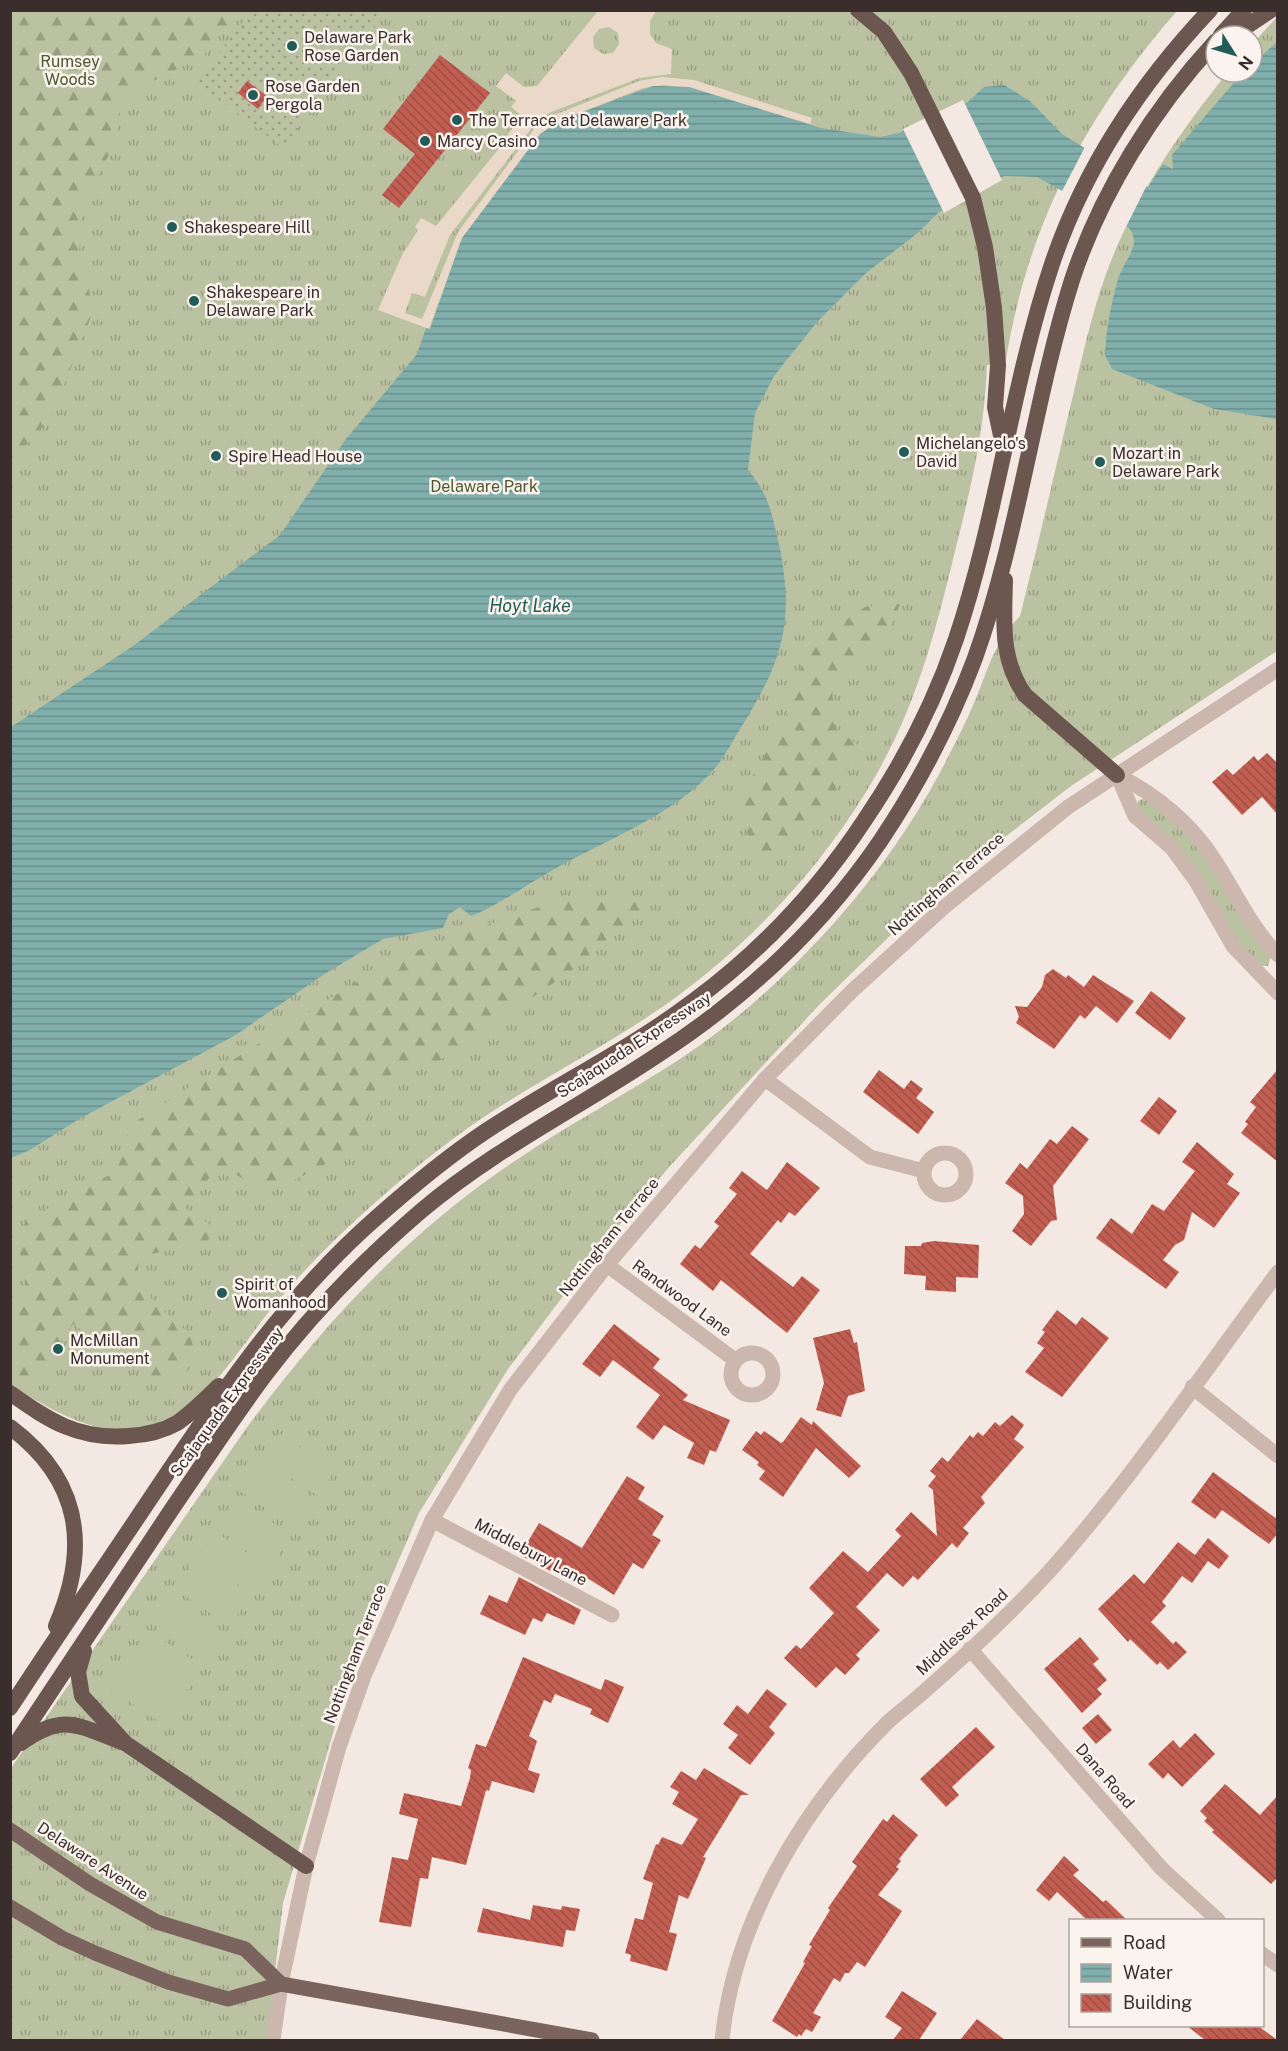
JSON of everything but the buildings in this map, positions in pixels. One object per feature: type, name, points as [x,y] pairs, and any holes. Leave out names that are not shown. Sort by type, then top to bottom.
[{"type":"highway","points":[[858,10],[884,32],[933,114],[972,198],[985,247],[994,308],[998,365],[995,407],[1004,451]]},
{"type":"highway","name":"Scajaquada Expressway","points":[[10,1708],[240,1368],[295,1297],[334,1257],[406,1192],[485,1132],[643,1037],[699,998],[774,930],[821,879],[862,824],[899,767],[935,694],[965,609],[1034,322],[1054,259],[1075,207],[1113,134],[1145,87],[1210,10]]},
{"type":"highway","points":[[1231,24],[1244,10]]},
{"type":"highway","points":[[1250,24],[1271,10]]},
{"type":"highway","name":"Scajaquada Expressway","points":[[12,1750],[265,1375],[314,1315],[358,1268],[453,1185],[535,1130],[654,1058],[711,1018],[782,957],[837,898],[898,813],[943,732],[975,657],[1006,551],[1051,356],[1074,275],[1098,217],[1136,146],[1204,54]]},
{"type":"highway","points":[[1193,66],[1204,57]]},
{"type":"highway","points":[[1006,551],[1004,630],[1007,662],[1015,682],[1025,695],[1117,775]]},
{"type":"highway","points":[[10,1393],[64,1427],[88,1436],[146,1435],[177,1423],[240,1368]]},
{"type":"highway","points":[[10,1427],[47,1460],[68,1496],[76,1534],[74,1569],[63,1610],[42,1659]]},
{"type":"highway","points":[[89,1635],[78,1672],[78,1686],[89,1706],[125,1743],[306,1866]]},
{"type":"highway","points":[[12,1750],[49,1725],[65,1723],[80,1726],[125,1743]]},
{"type":"main road","name":"Delaware Avenue","points":[[10,1830],[90,1884],[157,1922],[245,1949],[282,1984]]},
{"type":"main road","points":[[10,1907],[62,1938],[95,1953],[168,1982],[228,2000],[282,1984],[592,2040]]},
{"type":"street","name":"Nottingham Terrace","points":[[273,2040],[306,1866],[339,1747],[364,1676],[432,1520],[510,1390],[607,1266],[765,1079],[852,991],[943,908],[1054,818],[1278,669]]},
{"type":"street","points":[[1117,775],[1149,792],[1190,828],[1214,860],[1250,921],[1278,955]]},
{"type":"street","points":[[1117,775],[1135,816],[1159,835],[1184,864],[1233,946],[1274,984]]},
{"type":"street","points":[[765,1079],[870,1157],[924,1171]]},
{"type":"street","name":"Randwood Lane","points":[[607,1266],[735,1360]]},
{"type":"street","name":"Middlesex Road","points":[[722,2040],[740,1962],[756,1914],[793,1843],[836,1781],[861,1750],[1035,1587],[1072,1545],[1278,1272]]},
{"type":"street","points":[[1192,1387],[1278,1456]]},
{"type":"street","name":"Middlebury Lane","points":[[432,1520],[612,1615]]},
{"type":"street","name":"Dana Road","points":[[970,1649],[1162,1869],[1217,1919]]},
{"type":"street","points":[[1264,1955],[1278,1965]]},
{"type":"green space","name":"Rumsey Woods","points":[[11,10],[239,11],[203,56],[122,97],[116,142],[83,201],[79,254],[94,309],[52,416],[28,444],[11,453]]},
{"type":"green space","name":"Delaware Park","points":[[11,11],[1177,11],[1114,91],[1088,132],[1045,220],[1028,266],[1015,314],[1005,365],[987,365],[984,410],[973,477],[941,609],[922,671],[911,702],[883,762],[866,792],[825,852],[778,907],[725,958],[697,981],[644,1019],[468,1128],[387,1192],[300,1275],[215,1381],[187,1408],[148,1426],[127,1429],[107,1429],[69,1417],[11,1386]]},
{"type":"green space","name":"Delaware Park Rose Garden","points":[[251,11],[387,11],[283,148],[196,82]]},
{"type":"green space","points":[[1277,17],[1277,651],[1071,786],[978,858],[898,928],[819,1005],[670,1166],[595,1254],[508,1369],[419,1513],[352,1669],[283,1903],[267,2040],[11,2040],[11,1768],[245,1430],[304,1355],[367,1285],[401,1252],[473,1191],[533,1149],[683,1057],[745,1010],[823,935],[881,866],[931,789],[968,717],[998,646],[1020,616],[1091,323],[1107,272],[1124,231],[1164,160],[1219,84],[1264,84],[1264,31]]},
{"type":"green space","points":[[900,604],[883,646],[853,659],[832,688],[835,727],[860,747],[828,804],[761,873],[737,803],[786,718],[807,647],[865,607]]},
{"type":"green space","points":[[1145,798],[1187,831],[1271,956],[1268,966],[1256,966],[1139,813],[1138,801]]},
{"type":"green space","points":[[654,897],[577,967],[436,1063],[386,1076],[360,1138],[324,1165],[269,1193],[224,1168],[209,1178],[185,1208],[209,1224],[212,1233],[207,1243],[141,1256],[138,1268],[139,1280],[145,1290],[190,1336],[194,1355],[193,1362],[186,1372],[157,1382],[73,1324],[26,1390],[11,1381],[11,1318],[23,1300],[26,1281],[16,1241],[26,1220],[117,1171],[130,1125],[391,960],[550,903]]},
{"type":"green space","points":[[279,1433],[335,1470],[318,1496],[262,1458]]},
{"type":"green space","points":[[257,1466],[313,1503],[296,1529],[240,1491]]},
{"type":"green space","points":[[236,1498],[291,1535],[274,1561],[219,1524]]},
{"type":"green space","points":[[214,1531],[269,1568],[252,1594],[197,1557]]},
{"type":"green space","points":[[192,1564],[247,1601],[230,1626],[175,1589]]},
{"type":"green space","points":[[170,1597],[226,1634],[208,1659],[153,1622]]},
{"type":"green space","points":[[148,1630],[203,1667],[186,1692],[131,1655]]},
{"type":"green space","points":[[126,1663],[181,1700],[164,1725],[109,1688]]},
{"type":"shaded area","points":[[598,11],[656,11],[650,21],[650,34],[656,43],[672,49],[671,74],[639,78],[549,113],[537,121],[450,235],[425,297],[412,293],[405,313],[422,319],[458,232],[535,128],[552,116],[639,81],[662,77],[694,80],[812,118],[810,124],[697,90],[664,85],[643,88],[561,120],[462,238],[429,329],[378,310],[402,255],[418,230],[415,227],[421,218],[436,226],[497,151],[521,115],[511,107],[516,101],[496,86],[506,73],[524,87],[537,86]],"holes":[[[609,27],[618,33],[619,44],[613,53],[603,54],[594,48],[593,37],[599,29]]]},
{"type":"water","name":"Hoyt Lake","points":[[1277,42],[1277,419],[1214,409],[1112,369],[1106,357],[1106,339],[1120,274],[1132,251],[1134,240],[1129,228],[1037,177],[1004,176],[939,212],[919,232],[866,273],[817,322],[774,376],[755,413],[748,470],[768,503],[773,520],[783,568],[786,594],[785,617],[782,639],[767,682],[729,749],[711,773],[690,792],[654,817],[558,867],[493,906],[471,916],[460,907],[449,914],[443,928],[383,939],[326,973],[234,1036],[79,1119],[30,1150],[11,1158],[11,727],[133,646],[280,535],[346,439],[417,354],[426,328],[430,329],[462,238],[540,134],[561,120],[653,86],[689,87],[821,128],[880,137],[899,133],[968,102],[984,87],[1004,85],[1030,101],[1062,134],[1148,187],[1163,164],[1173,169],[1172,155],[1233,84],[1264,84],[1264,53]]},
{"type":"pier","points":[[963,100],[1002,180],[944,213],[903,129]]},
{"type":"pier","points":[[1086,145],[1147,183],[1149,181],[1125,229],[1061,193]]},
{"type":"place","name":"Delaware Park Rose Garden","points":[[292,46]]},
{"type":"place","name":"Rose Garden Pergola","points":[[253,95]]},
{"type":"place","name":"The Terrace at Delaware Park","points":[[457,120]]},
{"type":"place","name":"Marcy Casino","points":[[425,141]]},
{"type":"place","name":"Shakespeare Hill","points":[[172,227]]},
{"type":"place","name":"Shakespeare in Delaware Park","points":[[194,301]]},
{"type":"place","name":"Michelangelo's David","points":[[904,452]]},
{"type":"place","name":"Spire Head House","points":[[216,456]]},
{"type":"place","name":"Mozart in Delaware Park","points":[[1100,462]]},
{"type":"place","name":"Spirit of Womanhood","points":[[222,1293]]},
{"type":"place","name":"McMillan Monument","points":[[58,1349]]}]
